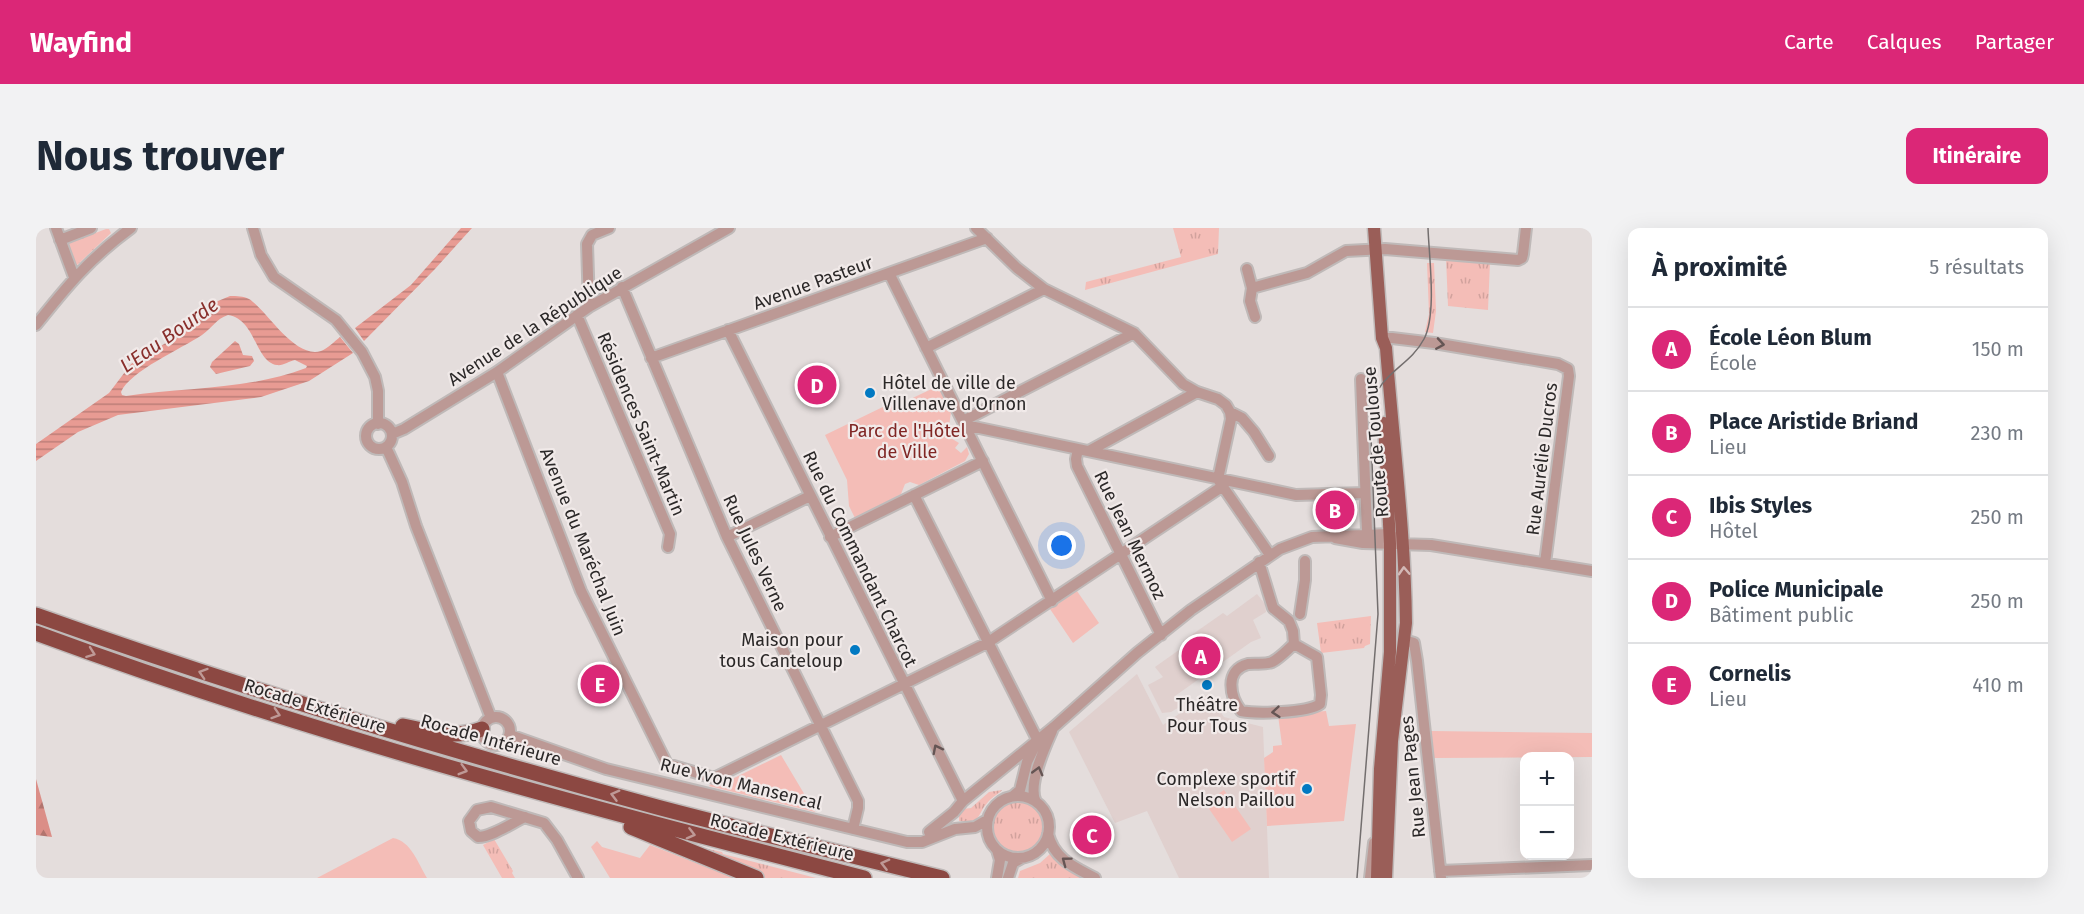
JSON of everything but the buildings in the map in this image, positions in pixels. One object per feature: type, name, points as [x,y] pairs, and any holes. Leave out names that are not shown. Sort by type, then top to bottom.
[{"type":"highway","name":"Rocade Intérieure","points":[[36,615],[178,665],[339,716],[659,807],[942,878]]},
{"type":"highway","name":"Rocade Extérieure","points":[[36,633],[127,666],[291,719],[656,825],[864,878]]},
{"type":"highway","points":[[339,716],[451,735],[462,735],[486,723]]},
{"type":"highway","points":[[501,781],[571,809],[635,828],[756,878]]},
{"type":"main road","name":"Route de Toulouse","points":[[1374,228],[1394,540]]},
{"type":"main road","points":[[1377,878],[1380,770],[1390,648],[1390,576],[1394,540]]},
{"type":"main road","points":[[1386,878],[1392,741],[1406,608],[1394,540]]},
{"type":"street","points":[[56,228],[74,277]]},
{"type":"street","points":[[60,240],[91,228]]},
{"type":"street","points":[[36,325],[92,258],[119,232],[131,228]]},
{"type":"street","points":[[253,228],[264,262],[279,283],[329,314],[344,328],[362,352],[375,377],[378,391],[378,424]]},
{"type":"street","points":[[589,307],[587,244],[592,235],[609,228]]},
{"type":"street","name":"Avenue de la République","points":[[392,434],[497,372],[589,307],[729,228]]},
{"type":"street","points":[[976,228],[1017,268],[1044,289],[1134,333],[1183,384],[1197,392],[1218,399],[1226,405],[1231,419],[1217,480],[1270,555]]},
{"type":"street","points":[[1252,288],[1308,273],[1346,251],[1376,249],[1518,260],[1523,254],[1526,228]]},
{"type":"street","name":"Avenue Pasteur","points":[[651,358],[987,238]]},
{"type":"street","points":[[1246,269],[1252,288],[1250,301],[1255,317]]},
{"type":"street","points":[[888,273],[1052,601]]},
{"type":"street","name":"Rue Jules Verne","points":[[622,287],[727,537],[858,801],[853,829]]},
{"type":"street","points":[[926,348],[1044,289]]},
{"type":"street","name":"Résidences Saint-Martin","points":[[577,315],[670,534],[668,547]]},
{"type":"street","name":"Rue du Commandant Charcot","points":[[728,330],[963,801]]},
{"type":"street","points":[[964,423],[1134,333]]},
{"type":"street","name":"Rue Aurélie Ducros","points":[[1382,338],[1434,343],[1558,364],[1568,369],[1569,376],[1545,563]]},
{"type":"street","name":"Avenue du Maréchal Juin","points":[[497,372],[581,591],[667,764],[714,778],[987,643],[1212,493],[1217,480]]},
{"type":"street","points":[[1361,379],[1367,531]]},
{"type":"street","points":[[1083,450],[1197,392]]},
{"type":"street","points":[[1230,412],[1242,418],[1269,456]]},
{"type":"street","points":[[964,423],[1217,480],[1296,495],[1365,493]]},
{"type":"street","points":[[378,424],[388,428],[392,434],[391,441],[386,447],[378,449],[368,443],[368,430],[378,424]]},
{"type":"street","points":[[386,447],[402,482],[486,723],[484,738],[495,745],[504,742],[510,735],[510,726],[504,719],[495,717],[486,723]]},
{"type":"street","name":"Rue Jean Mermoz","points":[[1083,450],[1076,459],[1077,466],[1161,634]]},
{"type":"street","points":[[830,537],[983,461]]},
{"type":"street","points":[[914,495],[1038,741]]},
{"type":"street","points":[[727,537],[810,496]]},
{"type":"street","points":[[928,832],[1195,607],[1270,555],[1302,539],[1326,536],[1394,540],[1592,571]]},
{"type":"street","points":[[1300,614],[1305,561]]},
{"type":"street","points":[[1259,562],[1273,608],[1288,621],[1293,631],[1294,644]]},
{"type":"street","points":[[1390,576],[1395,587],[1395,620],[1404,640],[1390,648]]},
{"type":"street","name":"Rue Jean Pages","points":[[1404,640],[1414,643],[1441,874]]},
{"type":"street","points":[[1294,644],[1317,657],[1321,691],[1320,704],[1313,708],[1261,713],[1241,711],[1232,697],[1231,681],[1234,674],[1248,664],[1271,662],[1294,644]]},
{"type":"street","points":[[1036,801],[1033,793],[1035,783],[1054,727]]},
{"type":"street","name":"Rue Yvon Mansencal","points":[[510,735],[606,769],[907,842],[922,842],[961,829],[975,827],[987,820]]},
{"type":"street","points":[[998,878],[1000,860],[988,836],[987,820],[996,804],[1020,790],[1027,762],[1038,741]]},
{"type":"street","points":[[1008,878],[1013,863],[1041,848],[1048,834],[1049,825],[1046,812],[1036,801],[1029,797],[1012,796]]},
{"type":"street","points":[[525,817],[486,837],[478,837],[471,831],[469,821],[477,810],[491,807],[525,817],[543,823],[557,840],[579,878]]},
{"type":"street","points":[[954,812],[961,829],[1004,855],[1022,858]]},
{"type":"street","points":[[1370,878],[1378,819]]},
{"type":"street","points":[[1048,834],[1053,848],[1064,861],[1095,878]]},
{"type":"street","points":[[1441,874],[1592,865]]},
{"type":"shaded area","points":[[461,228],[472,228],[364,341],[355,328],[411,285]]},
{"type":"shaded area","points":[[230,296],[249,299],[291,341],[311,352],[321,351],[340,337],[353,353],[309,381],[261,397],[118,415],[78,432],[36,461],[36,444],[109,393],[131,364],[179,335],[218,301]],"holes":[[[228,315],[244,324],[270,362],[279,365],[295,360],[307,366],[306,368],[240,384],[122,395],[121,392],[126,384],[145,368],[202,335],[224,317]]]},
{"type":"shaded area","points":[[235,341],[239,344],[243,355],[252,356],[254,361],[250,366],[216,374],[210,367],[212,362]]},
{"type":"shaded area","points":[[1257,594],[1265,604],[1266,612],[1253,620],[1261,638],[1251,642],[1175,696],[1181,706],[1171,712],[1162,713],[1148,685],[1163,677],[1155,667],[1186,645],[1183,641],[1223,613],[1227,616]]},
{"type":"shaded area","points":[[1137,674],[1163,725],[1208,694],[1224,717],[1263,727],[1269,878],[1179,878],[1147,811],[1115,823],[1069,732]]},
{"type":"green space","points":[[1173,228],[1219,228],[1218,254],[1085,290],[1086,282],[1181,257]]},
{"type":"green space","points":[[109,229],[111,233],[75,267],[67,245]]},
{"type":"green space","points":[[1446,258],[1490,262],[1488,310],[1448,306]]},
{"type":"green space","points":[[1427,263],[1434,263],[1436,311],[1433,333],[1425,332],[1429,314]]},
{"type":"green space","name":"Parc de l'Hôtel de Ville","points":[[938,386],[951,412],[949,437],[959,443],[955,448],[961,453],[967,447],[969,454],[965,461],[919,485],[910,482],[905,484],[901,494],[855,518],[849,506],[847,480],[825,435],[889,404],[904,402]]},
{"type":"green space","points":[[1077,591],[1099,623],[1073,643],[1050,609]]},
{"type":"green space","points":[[1371,616],[1370,644],[1364,648],[1321,653],[1317,623]]},
{"type":"green space","name":"Complexe sportif Nelson Paillou","points":[[1326,711],[1329,726],[1356,724],[1344,821],[1267,826],[1264,758],[1273,752],[1273,746],[1282,745],[1278,715]]},
{"type":"green space","points":[[1431,731],[1592,733],[1592,757],[1574,757],[1574,752],[1520,752],[1520,757],[1434,758]]},
{"type":"green space","points":[[781,755],[815,812],[709,786],[722,784]]},
{"type":"green space","points":[[36,779],[52,837],[36,835]]},
{"type":"green space","points":[[1002,790],[988,802],[976,819],[959,821],[959,815],[963,809],[971,808],[989,792]]},
{"type":"green space","points":[[1224,790],[1251,829],[1232,842],[1205,803]]},
{"type":"green space","points":[[1017,800],[1027,802],[1036,808],[1042,817],[1044,827],[1042,837],[1036,846],[1027,852],[1017,854],[1007,852],[998,846],[992,837],[990,827],[992,817],[998,808],[1007,802]]},
{"type":"green space","points":[[393,838],[405,843],[427,878],[317,878]]},
{"type":"green space","points":[[494,839],[515,878],[502,878],[483,845]]},
{"type":"green space","points":[[597,841],[602,847],[640,858],[650,845],[734,878],[610,878],[591,847]]},
{"type":"green space","points":[[685,844],[722,852],[816,878],[763,878]]},
{"type":"green space","points":[[1050,854],[1061,866],[1086,878],[1018,878],[1020,871],[1040,863]]},
{"type":"tram line","points":[[1357,878],[1378,614],[1370,412],[1374,398],[1386,379],[1417,349],[1428,328],[1431,301],[1428,228]]},
{"type":"place","name":"Police Municipale","points":[[817,385]]},
{"type":"place","name":"Hôtel de ville de Villenave d'Ornon","points":[[870,393]]},
{"type":"place","name":"Place Aristide Briand","points":[[1335,510]]},
{"type":"place","name":"Maison pour tous Canteloup","points":[[855,650]]},
{"type":"place","name":"École Léon Blum","points":[[1201,656]]},
{"type":"place","name":"Cornelis","points":[[600,684]]},
{"type":"place","name":"Théâtre Pour Tous","points":[[1207,685]]},
{"type":"place","name":"Complexe sportif Nelson Paillou","points":[[1307,789]]},
{"type":"place","name":"Ibis Styles","points":[[1092,835]]},
{"type":"water label","name":"L'Eau Bourde","points":[[169,335]]}]
